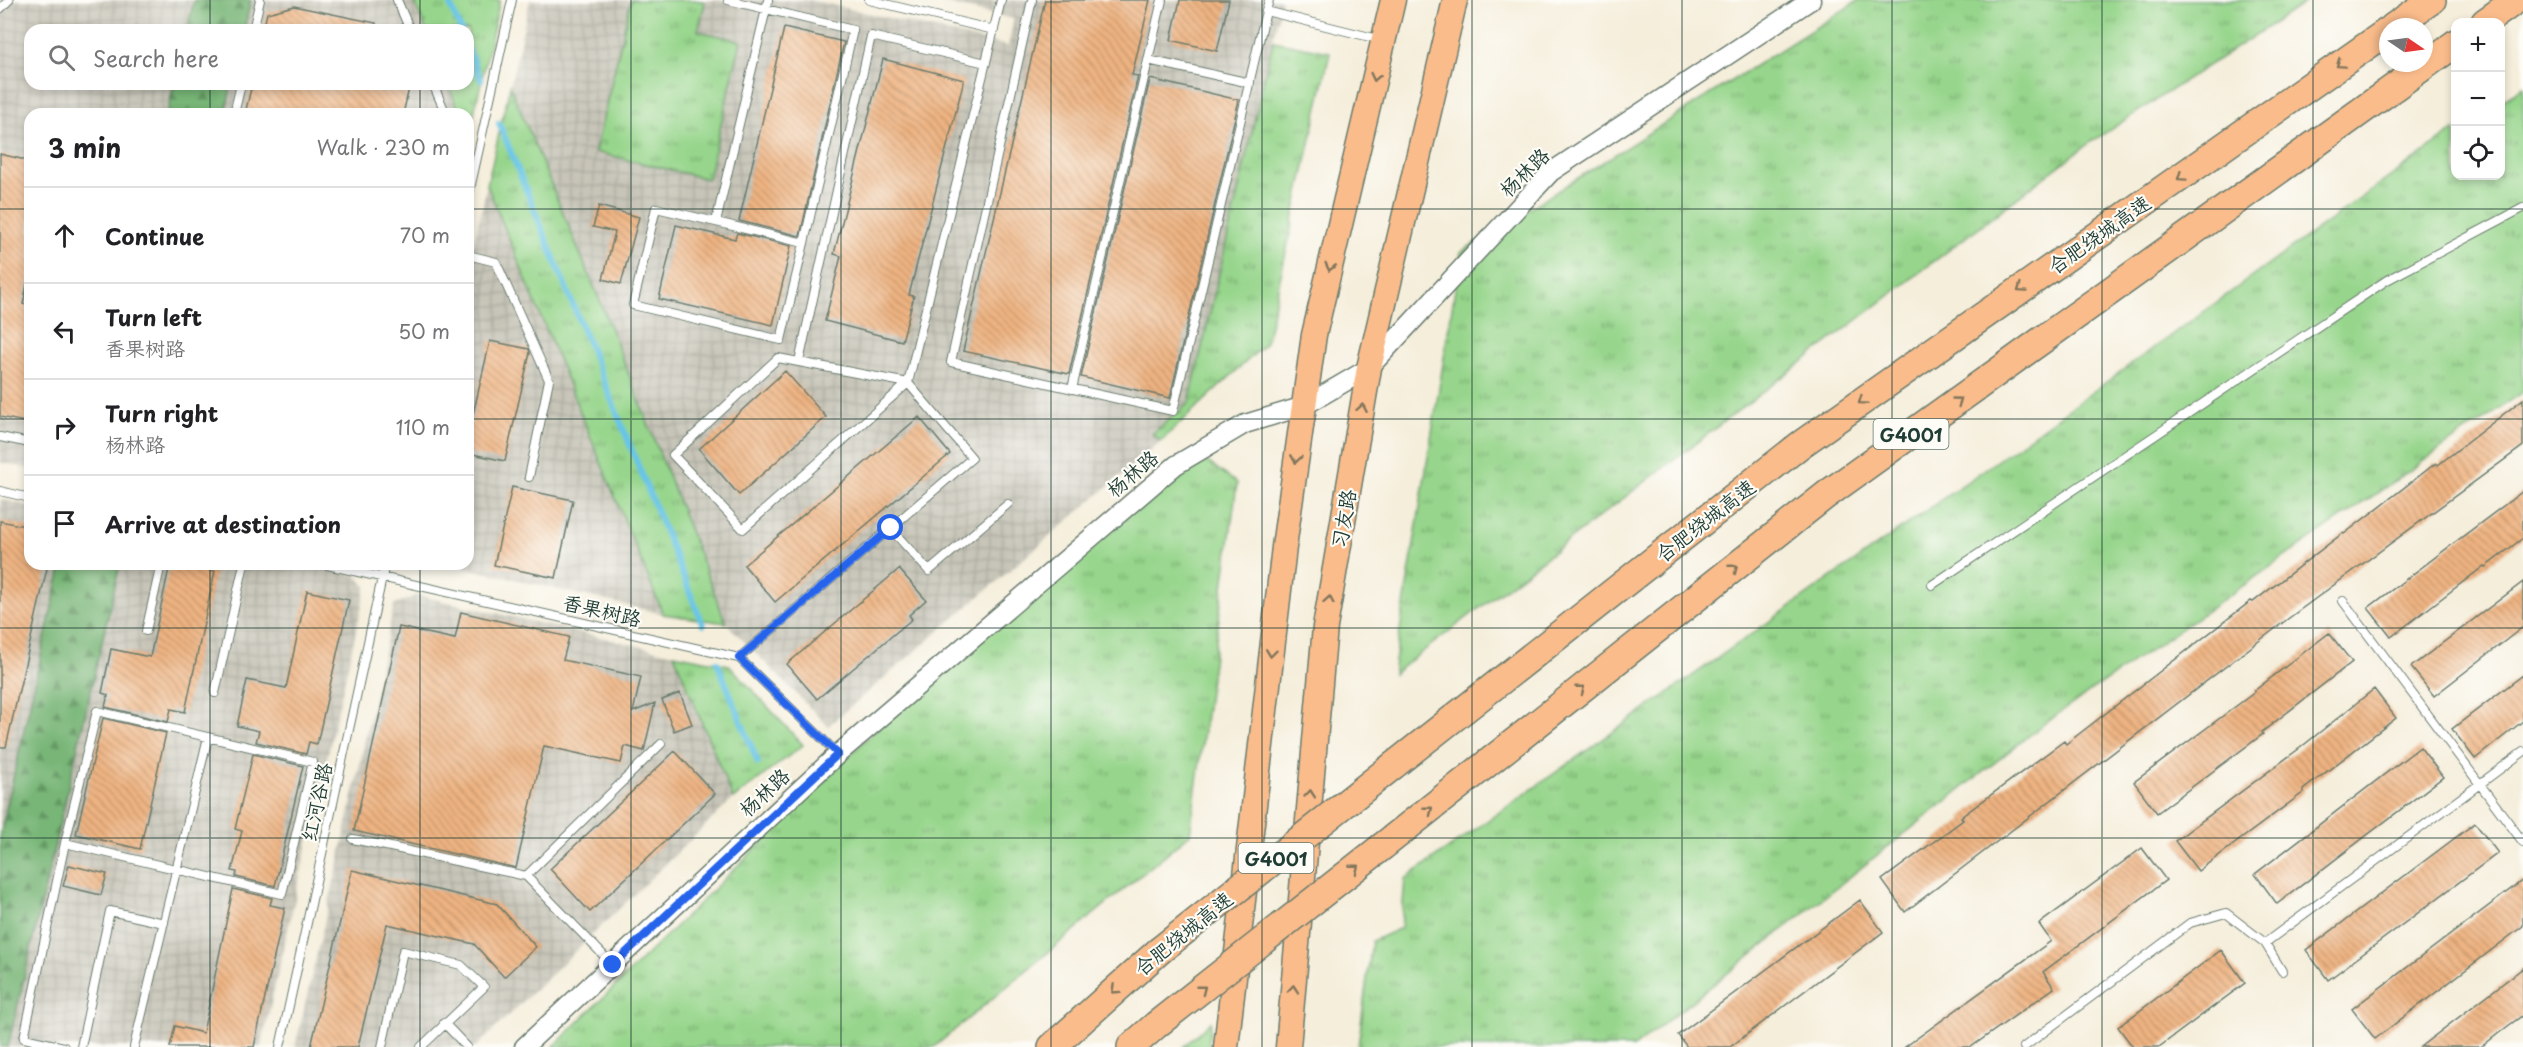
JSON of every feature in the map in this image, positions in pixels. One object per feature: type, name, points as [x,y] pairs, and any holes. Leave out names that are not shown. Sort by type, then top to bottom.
[{"type":"highway","points":[[2406,18],[2432,0]]},
{"type":"highway","points":[[2490,18],[2516,0]]},
{"type":"highway","name":"合肥绕城高速","points":[[1052,1047],[1159,951],[1800,445],[2379,37]]},
{"type":"highway","name":"G4001","points":[[1131,1047],[1826,495],[2451,47]]},
{"type":"main road","points":[[1226,1047],[1284,547],[1314,335],[1392,0]]},
{"type":"main road","name":"习友路","points":[[1288,1047],[1324,627],[1369,368],[1455,0]]},
{"type":"street","name":"杨林路","points":[[524,1047],[838,754],[1176,465],[1245,424],[1304,406],[1369,368],[1551,172],[1811,0]]},
{"type":"lane","points":[[0,9],[9,0]]},
{"type":"lane","points":[[254,24],[260,0]]},
{"type":"lane","points":[[397,0],[407,24]]},
{"type":"lane","points":[[474,171],[512,0]]},
{"type":"lane","points":[[728,0],[854,30],[804,243],[781,340],[633,305],[656,208],[804,243]]},
{"type":"lane","points":[[716,222],[768,0]]},
{"type":"lane","points":[[869,0],[994,30]]},
{"type":"lane","points":[[838,754],[739,658],[972,458],[908,383],[778,358],[673,455],[743,529],[908,383],[1001,0]]},
{"type":"lane","points":[[1032,0],[951,362],[1173,411],[1269,0]]},
{"type":"lane","points":[[1072,388],[1162,0]]},
{"type":"lane","points":[[1266,11],[1383,40]]},
{"type":"lane","points":[[799,362],[871,36],[986,63]]},
{"type":"lane","points":[[1148,60],[1250,83]]},
{"type":"lane","points":[[235,108],[240,90]]},
{"type":"lane","points":[[436,90],[443,108]]},
{"type":"lane","points":[[1932,585],[2387,280],[2523,208]]},
{"type":"lane","points":[[474,257],[495,262],[549,380],[529,477]]},
{"type":"lane","points":[[0,437],[24,442]]},
{"type":"lane","points":[[0,491],[24,497]]},
{"type":"lane","points":[[891,528],[929,572],[1008,504]]},
{"type":"lane","points":[[146,631],[160,570]]},
{"type":"lane","points":[[215,693],[243,570]]},
{"type":"lane","name":"香果树路","points":[[348,570],[739,658]]},
{"type":"lane","name":"红河谷路","points":[[280,1047],[384,570]]},
{"type":"lane","points":[[2343,601],[2523,842]]},
{"type":"lane","points":[[64,1047],[24,1038],[65,843],[97,711],[313,762],[282,894],[65,843]]},
{"type":"lane","points":[[134,1047],[208,737]]},
{"type":"lane","points":[[526,876],[661,744]]},
{"type":"lane","points":[[2265,943],[2523,752]]},
{"type":"lane","points":[[353,839],[526,876],[613,965]]},
{"type":"lane","points":[[81,1047],[110,911],[164,923]]},
{"type":"lane","points":[[2024,1047],[2190,923],[2226,913],[2265,943],[2282,970]]},
{"type":"lane","points":[[382,1047],[403,951],[461,965],[484,987],[421,1047]]},
{"type":"lane","points":[[444,1023],[467,1047]]},
{"type":"shaded area","points":[[0,0],[194,0],[188,24],[24,24],[24,90],[173,90],[168,108],[24,108],[24,468],[0,462]]},
{"type":"shaded area","points":[[251,0],[414,0],[424,24],[245,24]]},
{"type":"shaded area","points":[[530,0],[811,0],[1008,46],[1014,19],[929,0],[1282,0],[1189,403],[1153,434],[1161,441],[828,726],[726,623],[602,306],[510,86]]},
{"type":"shaded area","points":[[231,90],[450,90],[458,108],[226,108]]},
{"type":"shaded area","points":[[487,185],[663,614],[474,570],[474,242]]},
{"type":"shaded area","points":[[0,499],[24,505],[24,570],[61,570],[0,836]]},
{"type":"shaded area","points":[[119,570],[331,570],[357,576],[366,587],[261,1047],[8,1047]]},
{"type":"shaded area","points":[[417,595],[674,654],[733,799],[476,1047],[295,1047],[341,852],[394,605]]},
{"type":"green space","points":[[194,0],[251,0],[245,24],[188,24]]},
{"type":"green space","points":[[414,0],[500,0],[474,113],[474,108],[458,108],[450,90],[474,90],[474,24],[424,24]]},
{"type":"green space","points":[[631,0],[705,2],[698,31],[741,41],[708,179],[595,152]]},
{"type":"green space","points":[[1859,0],[2309,0],[2088,144],[1393,674],[1461,252]]},
{"type":"green space","points":[[1273,41],[1330,52],[1266,343],[1161,441],[1152,434],[1189,403]]},
{"type":"green space","points":[[510,86],[602,306],[726,623],[663,614],[487,185]]},
{"type":"green space","points":[[2523,87],[2523,392],[2045,723],[1634,1047],[1358,1047],[1372,941],[1401,928],[1405,879],[2019,445],[2451,133],[2451,180],[2505,180],[2505,98]]},
{"type":"green space","points":[[173,90],[231,90],[226,108],[168,108]]},
{"type":"green space","points":[[1206,461],[1237,483],[1190,834],[934,1047],[553,1047],[893,713],[1155,492]]},
{"type":"green space","points":[[61,570],[119,570],[8,1047],[0,1047],[0,836]]},
{"type":"green space","points":[[674,654],[729,665],[803,745],[733,799]]},
{"type":"green space","points":[[1211,1022],[1208,1047],[1183,1047]]},
{"type":"building","points":[[1045,0],[1150,0],[1132,75],[1138,76],[1069,374],[963,351]]},
{"type":"building","points":[[1180,0],[1229,0],[1217,51],[1171,40]]},
{"type":"building","points":[[294,6],[376,23],[264,24],[267,13]]},
{"type":"building","points":[[784,28],[844,42],[800,236],[739,221]]},
{"type":"building","points":[[883,59],[964,80],[909,295],[914,296],[902,341],[825,321],[841,256],[834,254]]},
{"type":"building","points":[[1150,79],[1239,100],[1170,398],[1081,377]]},
{"type":"building","points":[[251,90],[409,90],[404,108],[246,108]]},
{"type":"building","points":[[0,154],[24,160],[24,422],[0,417]]},
{"type":"building","points":[[599,206],[639,217],[621,284],[603,279],[615,232],[593,227]]},
{"type":"building","points":[[676,225],[735,239],[737,233],[791,246],[773,325],[659,299]]},
{"type":"building","points":[[490,341],[529,349],[530,353],[505,461],[474,454],[474,410]]},
{"type":"building","points":[[785,371],[826,417],[739,495],[699,449]]},
{"type":"building","points":[[2523,399],[2523,446],[2289,618],[1905,912],[1882,880],[1963,820],[1961,817],[2064,741],[2066,744],[2251,601],[2253,602],[2436,463],[2438,465]]},
{"type":"building","points":[[919,417],[950,454],[775,602],[744,565]]},
{"type":"building","points":[[512,487],[573,500],[556,578],[494,565]]},
{"type":"building","points":[[2523,491],[2523,538],[2391,637],[2368,608]]},
{"type":"building","points":[[0,521],[24,526],[24,570],[47,570],[6,747],[0,747]]},
{"type":"building","points":[[899,569],[926,600],[909,615],[912,619],[817,699],[787,664]]},
{"type":"building","points":[[169,570],[215,571],[185,712],[171,709],[168,722],[105,707],[108,695],[102,693],[111,649],[150,657]]},
{"type":"building","points":[[2523,582],[2523,627],[2434,696],[2411,667]]},
{"type":"building","points":[[307,591],[349,600],[317,744],[309,742],[306,754],[256,742],[259,731],[237,726],[247,680],[286,688]]},
{"type":"building","points":[[461,612],[569,637],[563,660],[641,677],[633,712],[655,703],[644,751],[625,746],[621,763],[544,746],[516,868],[354,831],[399,627],[455,639]]},
{"type":"building","points":[[2329,633],[2352,662],[2262,732],[2263,734],[2157,813],[2134,782],[2255,692]]},
{"type":"building","points":[[2523,675],[2523,721],[2475,759],[2452,729]]},
{"type":"building","points":[[2374,689],[2396,718],[2303,790],[2304,792],[2198,871],[2175,841],[2300,748]]},
{"type":"building","points":[[680,693],[692,724],[674,731],[662,700]]},
{"type":"building","points":[[103,718],[166,733],[140,849],[76,834]]},
{"type":"building","points":[[2420,747],[2443,777],[2277,904],[2255,874]]},
{"type":"building","points":[[675,751],[715,794],[590,912],[550,869]]},
{"type":"building","points":[[253,754],[303,766],[275,886],[236,877],[237,872],[232,871],[242,831],[235,829]]},
{"type":"building","points":[[2475,823],[2498,853],[2328,980],[2306,950]]},
{"type":"building","points":[[2142,848],[2166,880],[2043,972],[2054,988],[1971,1047],[1905,1047],[2051,941],[2039,924]]},
{"type":"building","points":[[69,865],[107,874],[101,895],[63,886]]},
{"type":"building","points":[[352,870],[497,904],[536,947],[504,977],[474,944],[387,924],[358,1047],[311,1047]]},
{"type":"building","points":[[2523,880],[2523,926],[2375,1039],[2352,1009]]},
{"type":"building","points":[[233,889],[272,898],[270,905],[285,908],[254,1047],[170,1047],[175,1026],[203,1033]]},
{"type":"building","points":[[1860,900],[1883,932],[1730,1047],[1687,1047],[1678,1035]]},
{"type":"building","points":[[2221,950],[2245,983],[2159,1047],[2133,1047],[2118,1027]]},
{"type":"building","points":[[2523,968],[2523,1015],[2481,1047],[2420,1047]]},
{"type":"waterway","points":[[448,0],[458,24]]},
{"type":"waterway","points":[[474,63],[481,80]]},
{"type":"waterway","points":[[499,123],[703,625]]},
{"type":"waterway","points":[[717,662],[758,763]]},
{"type":"route","points":[[613,965],[838,754],[739,658],[891,528]]}]
